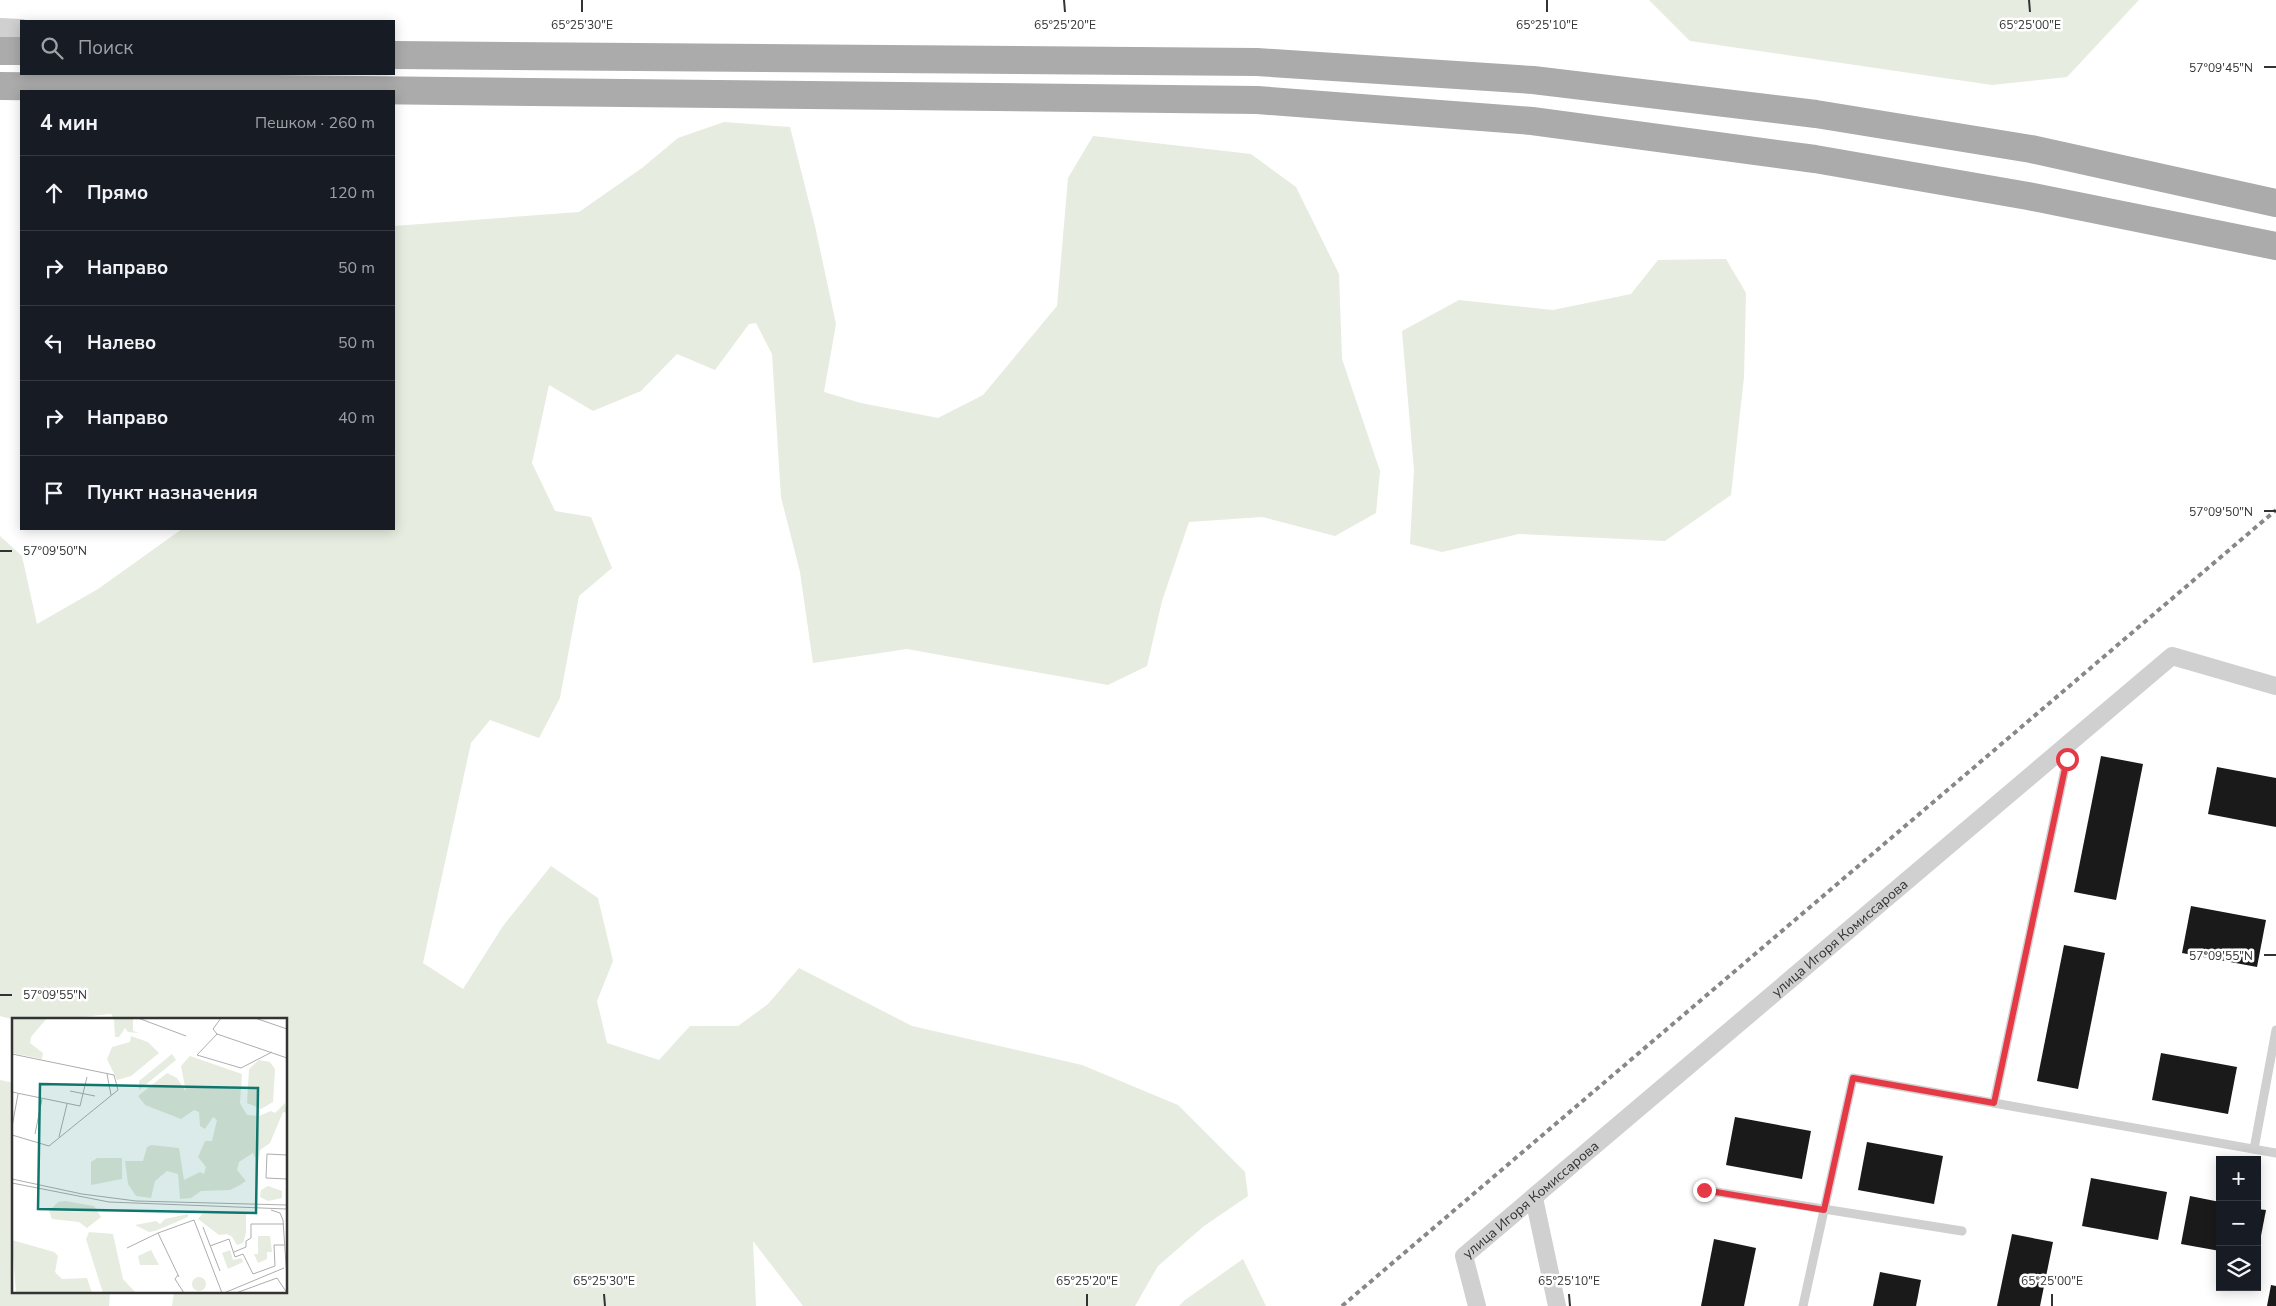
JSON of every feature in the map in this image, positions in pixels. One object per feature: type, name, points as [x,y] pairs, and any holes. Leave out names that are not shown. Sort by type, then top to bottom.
[{"type":"main road","points":[[0,51],[20,51]]},
{"type":"main road","points":[[395,55],[1257,62],[1533,80],[1826,115],[2031,149],[2276,203]]},
{"type":"main road","points":[[0,86],[359,90]]},
{"type":"main road","points":[[395,90],[1257,100],[1532,121],[1815,159],[2028,196],[2276,246]]},
{"type":"street","points":[[0,29],[20,30]]},
{"type":"street","name":"улица Игоря Комиссарова","points":[[1477,1306],[1464,1256],[2172,656],[2276,686]]},
{"type":"street","points":[[1534,1198],[1557,1306]]},
{"type":"lane","points":[[1994,1103],[2067,759]]},
{"type":"lane","points":[[2254,1149],[2276,1030]]},
{"type":"lane","points":[[1803,1306],[1853,1078],[2276,1154]]},
{"type":"lane","points":[[1704,1190],[1962,1231]]},
{"type":"shaded area","points":[[1649,0],[2139,0],[2067,77],[1992,85],[1690,41]]},
{"type":"shaded area","points":[[724,122],[790,127],[815,226],[836,324],[824,392],[861,403],[938,418],[983,395],[1057,306],[1068,178],[1093,136],[1251,154],[1296,187],[1339,274],[1342,359],[1380,471],[1376,513],[1335,536],[1262,517],[1189,522],[1162,601],[1147,666],[1108,685],[907,649],[813,663],[800,572],[781,497],[772,354],[756,323],[749,324],[715,370],[677,354],[641,391],[593,411],[549,385],[532,463],[555,511],[591,517],[612,568],[579,596],[560,698],[539,738],[490,720],[471,743],[423,963],[463,989],[503,926],[551,866],[598,898],[613,961],[597,1001],[607,1043],[659,1060],[690,1026],[738,1026],[768,1004],[799,968],[912,1026],[1082,1065],[1178,1105],[1245,1172],[1248,1196],[1204,1226],[1158,1266],[1135,1306],[803,1306],[753,1241],[756,1306],[172,1306],[174,1294],[288,1294],[288,1018],[114,1018],[111,1014],[77,1018],[12,1019],[0,1016],[0,536],[22,556],[37,624],[98,589],[181,530],[395,530],[395,226],[579,212],[642,168],[678,138]]},
{"type":"shaded area","points":[[1726,259],[1746,293],[1744,377],[1731,495],[1665,541],[1519,534],[1442,552],[1410,544],[1414,470],[1402,331],[1459,300],[1553,310],[1631,294],[1658,260]]},
{"type":"shaded area","points":[[0,1080],[12,1083],[12,1294],[110,1294],[109,1306],[0,1306]]},
{"type":"shaded area","points":[[1243,1259],[1266,1306],[1179,1306],[1185,1300]]},
{"type":"building","points":[[2101,756],[2143,764],[2116,900],[2074,892]]},
{"type":"building","points":[[2217,767],[2276,778],[2276,827],[2208,814]]},
{"type":"building","points":[[2191,906],[2266,920],[2257,967],[2182,953]]},
{"type":"building","points":[[2064,945],[2105,953],[2078,1089],[2037,1081]]},
{"type":"building","points":[[2161,1053],[2237,1067],[2228,1114],[2152,1100]]},
{"type":"building","points":[[1735,1117],[1811,1131],[1802,1179],[1726,1165]]},
{"type":"building","points":[[1867,1142],[1943,1156],[1934,1204],[1858,1190]]},
{"type":"building","points":[[2091,1178],[2167,1192],[2158,1240],[2082,1226]]},
{"type":"building","points":[[2190,1196],[2216,1201],[2216,1250],[2181,1244]]},
{"type":"building","points":[[2261,1209],[2266,1210],[2261,1236]]},
{"type":"building","points":[[2012,1234],[2053,1242],[2040,1306],[1997,1306]]},
{"type":"building","points":[[1714,1239],[1756,1248],[1744,1306],[1701,1306]]},
{"type":"building","points":[[1880,1272],[1921,1280],[1916,1306],[1873,1306]]},
{"type":"building","points":[[2271,1285],[2276,1286],[2276,1306],[2267,1306]]},
{"type":"railway","points":[[1342,1306],[2276,510]]},
{"type":"route","points":[[1704,1190],[1824,1210],[1853,1078],[1994,1103],[2067,759]]}]
